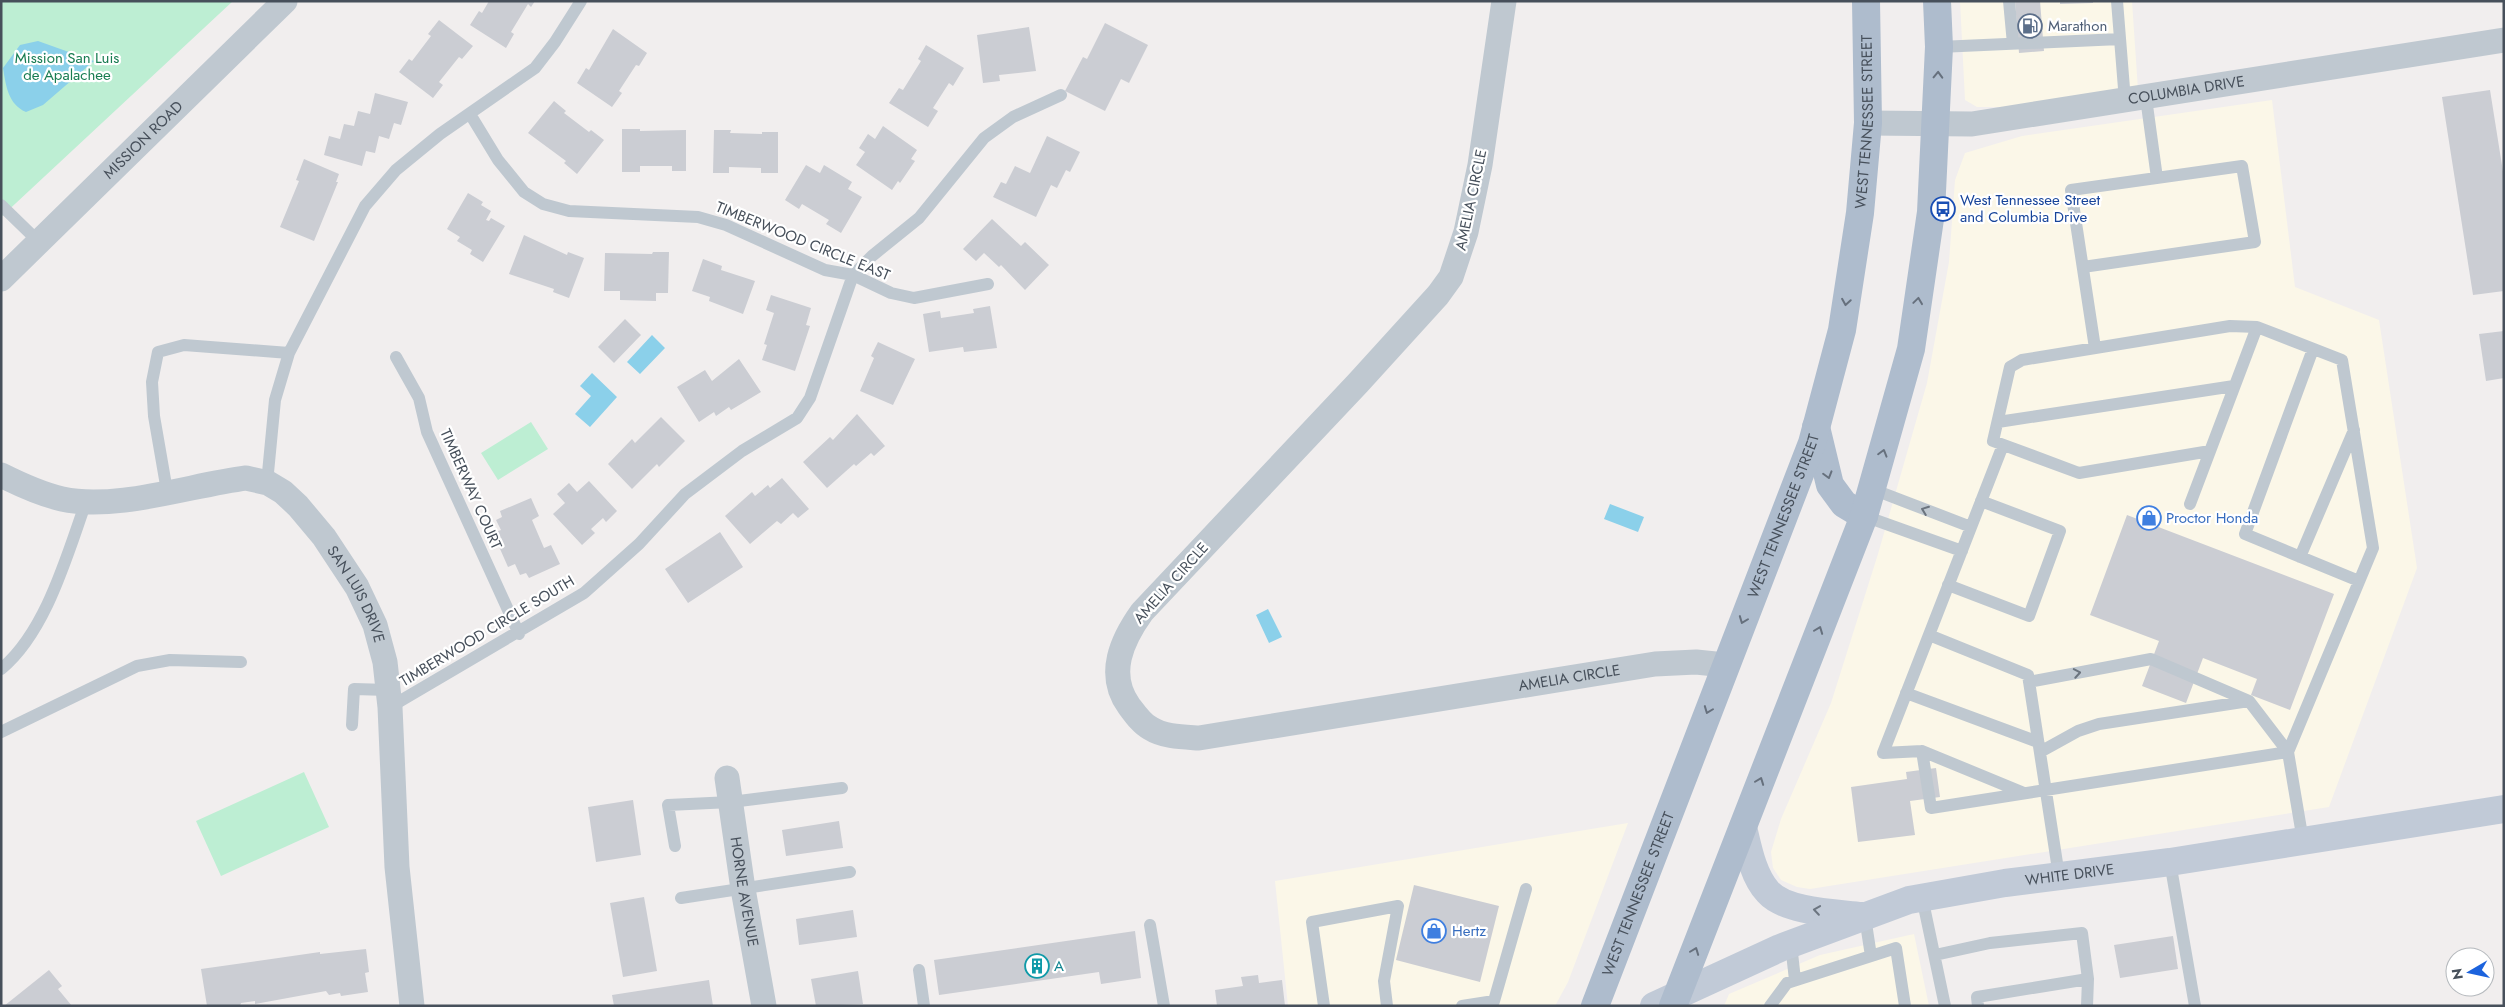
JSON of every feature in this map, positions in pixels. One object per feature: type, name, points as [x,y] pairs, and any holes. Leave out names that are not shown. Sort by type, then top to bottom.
[{"type":"main road","name":"WEST TENNESSEE STREET","points":[[1595,1006],[1816,428],[1842,330],[1860,213],[1868,123],[1866,1]]},
{"type":"main road","points":[[1668,1002],[1743,827],[1864,516],[1911,349],[1931,212],[1937,124],[1939,47],[1937,1]]},
{"type":"main road","points":[[1816,428],[1830,485],[1844,504],[1864,516]]},
{"type":"street","name":"MISSION ROAD","points":[[1,279],[285,1]]},
{"type":"street","name":"AMELIA CIRCLE","points":[[1504,1],[1480,165],[1466,232],[1451,277],[1438,295],[1358,383],[1142,612],[1128,633],[1119,656],[1118,676],[1123,698],[1150,729],[1170,736],[1199,738],[1646,665],[1696,662],[1725,665]]},
{"type":"street","name":"COLUMBIA DRIVE","points":[[1868,123],[1972,124],[2135,100],[2504,40]]},
{"type":"street","name":"SAN LUIS DRIVE","points":[[3,480],[62,499],[86,502],[111,501],[246,478],[267,483],[283,492],[314,525],[357,587],[374,625],[385,662],[389,699],[397,867],[412,1006]]},
{"type":"street","name":"HORNE AVENUE","points":[[729,790],[743,888],[764,1006]]},
{"type":"street","name":"WHITE DRIVE","points":[[1668,1002],[1791,944],[1922,897],[2059,876],[2170,862],[2504,809]]},
{"type":"street","points":[[1743,827],[1752,861],[1768,892],[1781,901],[1803,908],[1865,917]]},
{"type":"lane","points":[[267,483],[275,400],[288,353],[365,206],[396,170],[440,134],[535,68],[556,42],[581,1]]},
{"type":"lane","points":[[2008,1],[2013,44]]},
{"type":"lane","points":[[2117,1],[2120,39],[2157,178]]},
{"type":"lane","points":[[1939,47],[2120,39]]},
{"type":"lane","name":"TIMBERWOOD CIRCLE SOUTH","points":[[389,699],[519,634],[584,593],[639,544],[685,494],[742,451],[797,418],[810,398],[853,275],[872,256],[919,218],[984,138],[1013,117],[1061,95]]},
{"type":"lane","name":"TIMBERWOOD CIRCLE EAST","points":[[470,114],[498,160],[524,192],[543,204],[569,211],[698,217],[726,225],[825,270],[853,275],[891,293],[914,298],[988,284]]},
{"type":"lane","points":[[2083,267],[2255,242],[2242,166],[2071,190],[2095,348]]},
{"type":"lane","points":[[1,206],[39,242]]},
{"type":"lane","points":[[2210,451],[2079,473],[1993,441],[2010,367],[2014,363],[2230,326],[2257,327],[2342,360],[2373,548],[2288,752]]},
{"type":"lane","points":[[2190,504],[2257,327]]},
{"type":"lane","points":[[167,491],[154,416],[152,382],[158,352],[184,345],[288,353]]},
{"type":"lane","points":[[2313,349],[2245,534],[2359,581]]},
{"type":"lane","name":"TIMBERWAY COURT","points":[[396,357],[419,398],[427,432],[519,634]]},
{"type":"lane","points":[[1998,422],[2234,386]]},
{"type":"lane","points":[[2300,557],[2354,430]]},
{"type":"lane","points":[[2003,445],[1883,753],[1922,751],[2024,794]]},
{"type":"lane","points":[[1872,489],[1971,527]]},
{"type":"lane","points":[[1948,585],[2029,616],[2060,531],[1981,501]]},
{"type":"lane","points":[[1,669],[16,656],[54,592],[86,502]]},
{"type":"lane","points":[[1864,516],[1962,551]]},
{"type":"lane","points":[[1929,635],[2028,675],[2059,876]]},
{"type":"lane","points":[[2029,682],[2151,659],[2249,701],[2288,752],[2303,841]]},
{"type":"lane","points":[[1,732],[137,666],[170,660],[241,662]]},
{"type":"lane","points":[[352,725],[354,689],[389,699]]},
{"type":"lane","points":[[1906,694],[2039,747],[2099,724],[2249,701]]},
{"type":"lane","points":[[1922,751],[1931,808],[2288,752]]},
{"type":"lane","points":[[676,846],[668,804],[729,790],[842,788]]},
{"type":"lane","points":[[2170,862],[2195,1006]]},
{"type":"lane","points":[[681,898],[850,872]]},
{"type":"lane","points":[[1462,1006],[1494,1001],[1526,889]]},
{"type":"lane","points":[[1922,897],[1945,1006]]},
{"type":"lane","points":[[1324,1006],[1312,922],[1398,906],[1384,981],[1387,1006]]},
{"type":"lane","points":[[1865,917],[1872,956]]},
{"type":"lane","points":[[1150,925],[1164,1006]]},
{"type":"lane","points":[[1935,955],[1990,943],[2082,932],[2088,979],[2087,1006]]},
{"type":"lane","points":[[1791,944],[1795,980]]},
{"type":"lane","points":[[1770,1006],[1787,983],[1896,948],[1905,1006]]},
{"type":"lane","points":[[919,970],[924,1006]]},
{"type":"lane","points":[[1978,1006],[1977,998],[2088,979]]},
{"type":"shaded area","points":[[1960,1],[2132,1],[2138,90],[2020,107],[1977,107],[1965,100]]},
{"type":"shaded area","name":"Proctor Honda","points":[[2272,100],[2295,287],[2379,320],[2417,568],[2329,807],[1810,889],[1797,887],[1781,880],[1773,868],[1771,852],[1781,819],[1831,703],[1878,554],[1927,383],[1949,262],[1955,180],[1965,153],[2022,136]]},
{"type":"shaded area","name":"Hertz","points":[[1628,823],[1568,982],[1555,1006],[1288,1006],[1275,881]]},
{"type":"shaded area","points":[[1914,934],[1929,1006],[1724,1006],[1729,994],[1820,955]]},
{"type":"green space","name":"Mission San Luis de Apalachee","points":[[1,1],[233,1],[1,217]]},
{"type":"green space","points":[[531,422],[548,449],[498,480],[481,453]]},
{"type":"green space","points":[[304,772],[329,827],[221,876],[196,821]]},
{"type":"water","points":[[38,41],[94,61],[43,105],[26,112],[15,104],[9,94],[3,68],[20,45]]},
{"type":"water","points":[[652,335],[665,348],[640,374],[627,362]]},
{"type":"water","points":[[592,373],[617,397],[590,427],[575,414],[591,396],[580,386]]},
{"type":"water","points":[[1610,504],[1644,517],[1638,532],[1604,519]]},
{"type":"water","points":[[1268,609],[1282,637],[1269,643],[1256,615]]},
{"type":"building","points":[[489,1],[535,1],[531,7],[528,4],[511,32],[514,34],[506,48],[470,25],[479,11],[482,13]]},
{"type":"building","name":"Marathon","points":[[2015,1],[2040,1],[2044,51],[2019,53]]},
{"type":"building","points":[[2060,1],[2093,1],[2093,3],[2060,4]]},
{"type":"building","points":[[439,20],[473,46],[462,59],[459,57],[439,82],[443,85],[433,98],[399,72],[409,59],[412,61],[431,36],[428,34]]},
{"type":"building","points":[[1105,23],[1148,45],[1129,83],[1121,79],[1105,111],[1065,91],[1083,57],[1087,59]]},
{"type":"building","points":[[1029,27],[1036,71],[999,75],[1000,81],[983,83],[977,35]]},
{"type":"building","points":[[613,29],[647,53],[639,66],[636,65],[619,91],[622,93],[612,107],[577,83],[586,68],[589,70]]},
{"type":"building","points":[[926,45],[964,68],[953,86],[949,83],[933,108],[938,111],[928,127],[889,103],[899,88],[903,90],[921,61],[918,59]]},
{"type":"building","points":[[2490,90],[2504,178],[2504,291],[2473,295],[2442,97]]},
{"type":"building","points":[[375,93],[408,102],[401,125],[394,123],[389,139],[379,136],[375,153],[366,151],[362,166],[324,155],[329,136],[340,139],[344,124],[354,126],[358,111],[370,114]]},
{"type":"building","points":[[554,101],[566,111],[564,113],[589,132],[591,130],[604,140],[577,174],[564,163],[566,161],[528,133]]},
{"type":"building","points":[[883,126],[917,150],[911,159],[915,161],[900,183],[898,181],[892,190],[856,165],[865,152],[859,148],[868,134],[875,139]]},
{"type":"building","points":[[622,129],[640,129],[640,131],[686,130],[686,171],[672,171],[672,166],[640,166],[640,172],[622,172]]},
{"type":"building","points":[[714,130],[731,130],[730,133],[762,134],[762,132],[778,132],[778,173],[761,173],[761,168],[729,167],[729,173],[713,173]]},
{"type":"building","points":[[1047,136],[1080,152],[1070,172],[1066,170],[1057,188],[1051,185],[1036,217],[993,197],[1001,182],[1006,184],[1015,166],[1030,173]]},
{"type":"building","points":[[304,159],[339,174],[336,182],[338,182],[314,241],[280,227],[299,181],[296,180]]},
{"type":"building","points":[[806,165],[820,173],[824,165],[852,182],[848,189],[862,197],[841,233],[826,224],[829,220],[802,204],[799,209],[785,200]]},
{"type":"building","points":[[468,193],[483,202],[481,205],[491,211],[486,220],[489,221],[491,218],[505,226],[483,262],[470,254],[472,250],[457,241],[460,237],[447,229]]},
{"type":"building","points":[[992,219],[1021,246],[1025,242],[1049,265],[1025,290],[1001,265],[999,267],[984,253],[976,261],[963,249]]},
{"type":"building","points":[[524,235],[567,255],[568,252],[584,258],[569,298],[553,292],[554,289],[509,274]]},
{"type":"building","points":[[653,252],[669,252],[668,293],[656,293],[656,301],[620,300],[620,291],[604,291],[605,253],[652,254]]},
{"type":"building","points":[[703,259],[722,266],[721,270],[755,281],[743,314],[709,301],[710,297],[692,291]]},
{"type":"building","points":[[771,295],[811,308],[806,325],[810,326],[795,371],[762,360],[767,345],[764,344],[774,313],[766,310]]},
{"type":"building","points":[[990,306],[997,348],[964,352],[963,347],[929,352],[923,314],[940,311],[941,318],[974,313],[973,309]]},
{"type":"building","points":[[625,319],[641,335],[614,363],[598,347]]},
{"type":"building","points":[[2504,331],[2504,378],[2486,381],[2479,334]]},
{"type":"building","points":[[878,342],[915,359],[893,405],[860,391],[874,358],[871,356]]},
{"type":"building","points":[[739,359],[761,392],[731,410],[729,407],[716,416],[714,412],[699,422],[677,387],[705,370],[712,381]]},
{"type":"building","points":[[857,414],[885,446],[874,456],[871,453],[856,466],[854,464],[827,488],[803,462],[830,437],[833,440]]},
{"type":"building","points":[[661,417],[685,441],[659,467],[657,464],[632,489],[608,464],[632,439],[635,443]]},
{"type":"building","points":[[782,478],[809,509],[798,518],[793,513],[781,524],[777,521],[750,544],[725,516],[752,492],[755,496],[768,485],[770,488]]},
{"type":"building","points":[[589,481],[617,511],[606,522],[603,518],[591,529],[595,533],[582,545],[553,514],[565,503],[557,494],[569,483],[577,492]]},
{"type":"building","points":[[531,498],[539,516],[532,520],[544,548],[551,545],[560,564],[529,578],[526,573],[520,575],[515,564],[508,567],[493,533],[501,530],[496,520],[502,517],[500,511]]},
{"type":"building","points":[[2127,515],[2334,594],[2290,710],[2251,695],[2257,679],[2203,658],[2186,703],[2142,686],[2159,641],[2090,615]]},
{"type":"building","points":[[720,532],[743,567],[688,603],[665,569]]},
{"type":"building","points":[[1936,768],[1940,797],[1910,801],[1915,835],[1858,842],[1851,787],[1907,779],[1906,772]]},
{"type":"building","points":[[633,800],[641,855],[596,862],[588,807]]},
{"type":"building","points":[[839,821],[843,848],[786,856],[782,830]]},
{"type":"building","points":[[1414,885],[1499,906],[1480,982],[1396,960]]},
{"type":"building","points":[[644,897],[657,971],[623,977],[610,903]]},
{"type":"building","points":[[853,910],[857,937],[799,945],[796,919]]},
{"type":"building","name":"A","points":[[1135,931],[1141,978],[1101,984],[1099,972],[939,995],[934,960]]},
{"type":"building","points":[[2173,936],[2178,969],[2120,978],[2114,945]]},
{"type":"building","points":[[366,949],[369,972],[365,973],[368,992],[341,996],[340,993],[329,995],[326,991],[255,1004],[255,1001],[241,1003],[240,1006],[207,1006],[201,969],[320,952],[320,954]]},
{"type":"building","points":[[49,970],[62,986],[58,989],[72,1006],[4,1006]]},
{"type":"building","points":[[858,971],[863,1004],[816,1006],[811,979]]},
{"type":"building","points":[[1258,975],[1259,983],[1282,980],[1285,1006],[1217,1006],[1215,990],[1243,986],[1241,977]]},
{"type":"building","points":[[709,980],[713,1006],[614,1006],[612,995]]},
{"type":"place","name":"Marathon","points":[[2030,26]]},
{"type":"place","name":"West Tennessee Street and Columbia Drive","points":[[1943,209]]},
{"type":"place","name":"Proctor Honda","points":[[2149,518]]},
{"type":"place","name":"Hertz","points":[[1434,931]]},
{"type":"place","name":"A","points":[[1037,966]]}]
